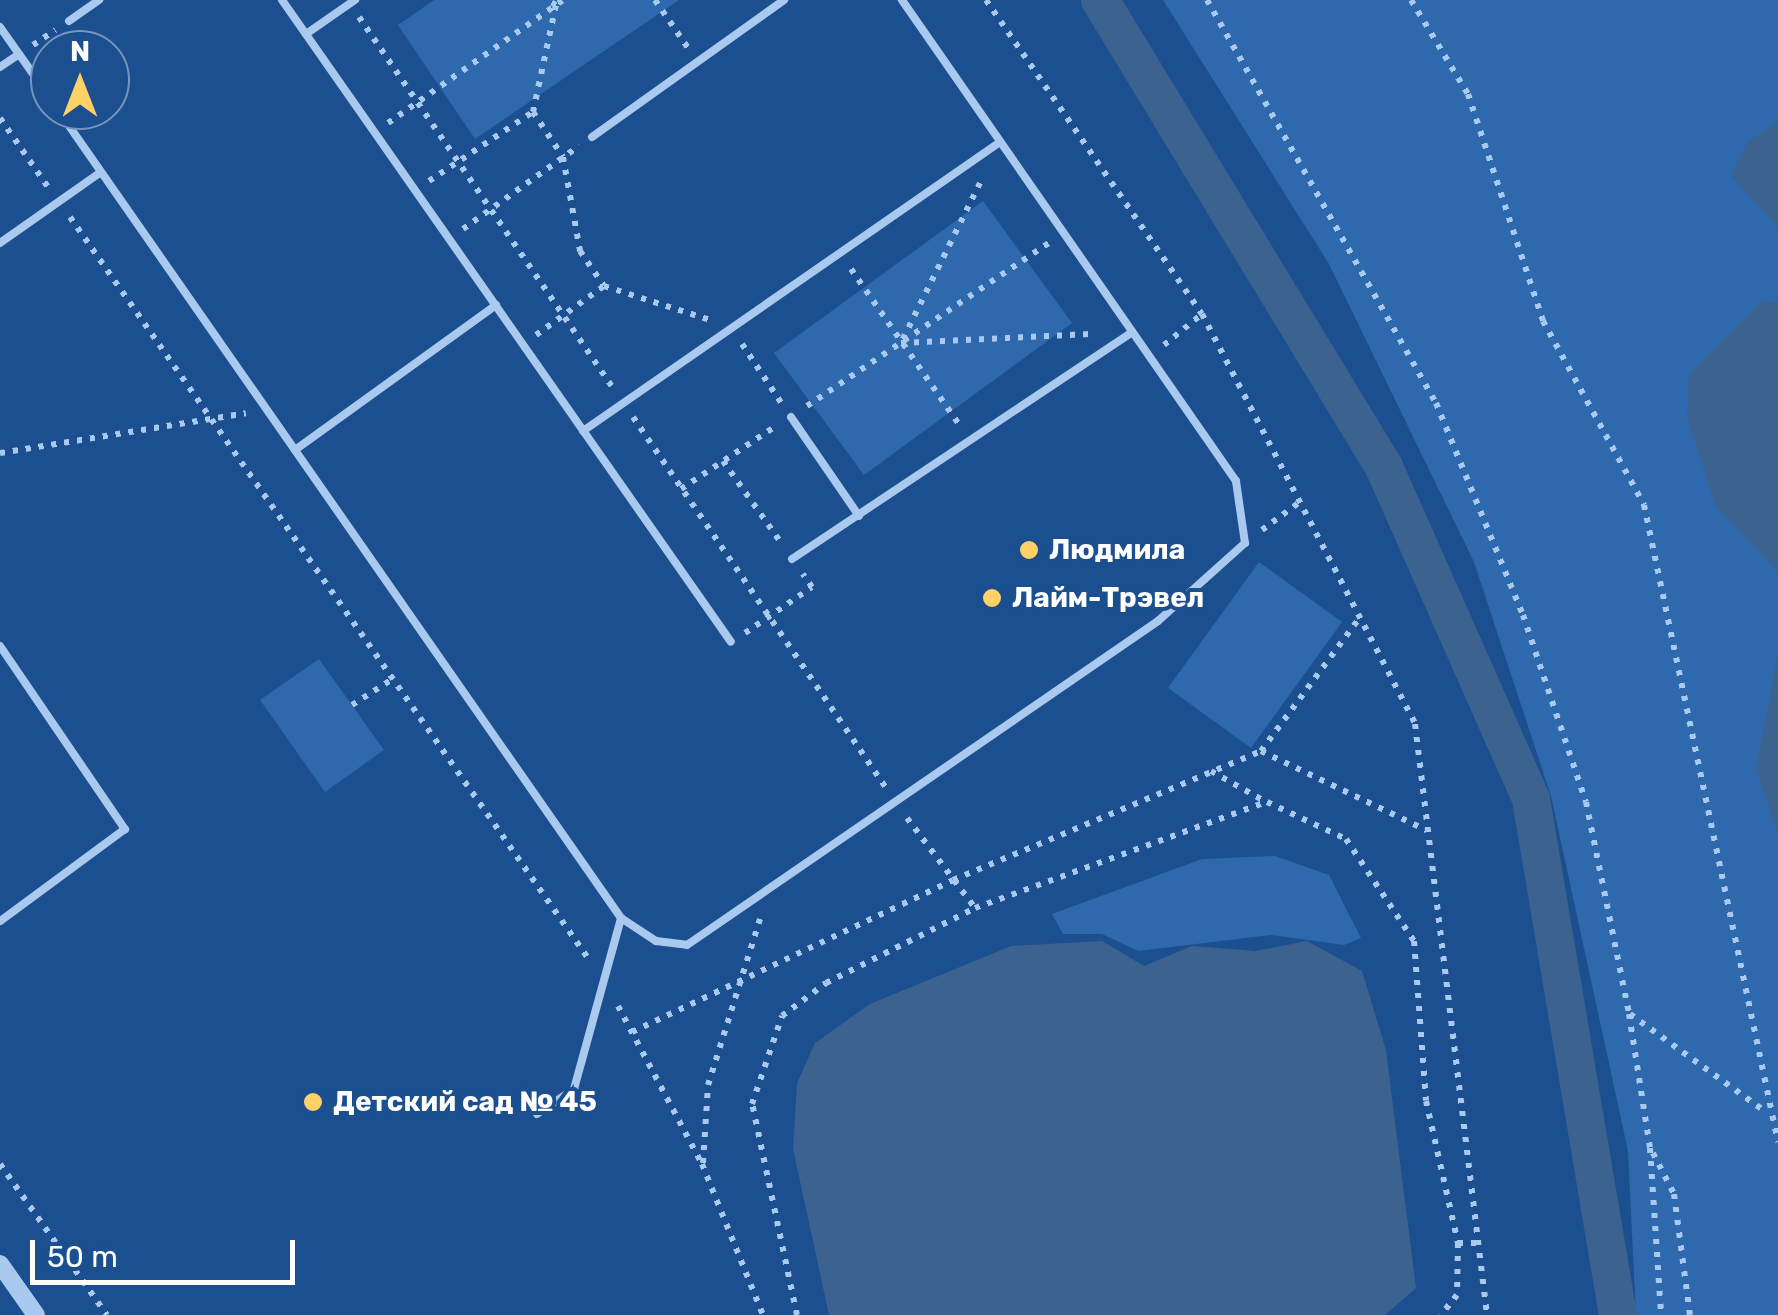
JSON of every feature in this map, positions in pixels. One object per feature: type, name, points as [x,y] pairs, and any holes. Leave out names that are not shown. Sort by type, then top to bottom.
[{"type":"street","points":[[0,1264],[36,1315]]},
{"type":"lane","points":[[68,21],[99,0]]},
{"type":"lane","points":[[282,0],[731,642]]},
{"type":"lane","points":[[592,137],[784,0]]},
{"type":"lane","points":[[72,130],[621,918],[656,941],[687,945],[768,895],[1158,620],[1245,543],[1236,481],[902,0]]},
{"type":"lane","points":[[306,34],[353,2]]},
{"type":"lane","points":[[0,26],[30,70]]},
{"type":"lane","points":[[0,68],[19,54]]},
{"type":"lane","points":[[583,430],[1000,142]]},
{"type":"lane","points":[[0,243],[102,172]]},
{"type":"lane","points":[[295,450],[496,305]]},
{"type":"lane","points":[[792,558],[1132,332]]},
{"type":"lane","points":[[790,417],[859,516]]},
{"type":"lane","points":[[0,646],[125,829],[0,921]]},
{"type":"lane","points":[[537,1114],[574,1089],[606,984],[621,918]]},
{"type":"path","points":[[546,0],[560,2]]},
{"type":"path","points":[[656,0],[698,62]]},
{"type":"path","points":[[986,0],[1202,314],[1415,724],[1487,1315]]},
{"type":"path","points":[[1207,0],[1436,404],[1586,802],[1629,1014],[1650,1148],[1661,1315]]},
{"type":"path","points":[[1412,0],[1468,94],[1543,321],[1644,505],[1767,1112],[1778,1142]]},
{"type":"path","points":[[353,2],[897,804],[976,908]]},
{"type":"path","points":[[375,132],[560,2]]},
{"type":"path","points":[[415,190],[533,112],[560,2]]},
{"type":"path","points":[[19,54],[68,21]]},
{"type":"path","points":[[533,112],[563,157],[580,251],[604,286],[732,328],[790,417]]},
{"type":"path","points":[[0,118],[606,984],[702,1164],[763,1315]]},
{"type":"path","points":[[449,238],[592,137]]},
{"type":"path","points":[[901,343],[1000,142]]},
{"type":"path","points":[[681,489],[1064,233]]},
{"type":"path","points":[[840,252],[970,441]]},
{"type":"path","points":[[523,344],[604,286]]},
{"type":"path","points":[[1150,357],[1202,314]]},
{"type":"path","points":[[901,343],[1132,332]]},
{"type":"path","points":[[0,453],[267,410]]},
{"type":"path","points":[[1245,543],[1300,502]]},
{"type":"path","points":[[632,1032],[742,975],[954,880],[1260,751],[1360,617]]},
{"type":"path","points":[[352,706],[394,678]]},
{"type":"path","points":[[1260,751],[1427,831]]},
{"type":"path","points":[[1211,772],[1346,839],[1414,941],[1426,1100],[1458,1243],[1456,1295],[1441,1315]]},
{"type":"path","points":[[797,1315],[758,1160],[752,1104],[763,1050],[782,1016],[826,982],[976,908],[1267,802]]},
{"type":"path","points":[[702,1164],[708,1085],[768,895]]},
{"type":"path","points":[[1629,1014],[1767,1112]]},
{"type":"path","points":[[1650,1148],[1674,1194],[1690,1315]]},
{"type":"path","points":[[0,1164],[108,1315]]},
{"type":"path","points":[[1458,1243],[1478,1243]]},
{"type":"shaded area","points":[[434,0],[679,0],[475,139],[398,25]]},
{"type":"shaded area","points":[[1163,0],[1778,0],[1778,1315],[1636,1315],[1628,1151],[1551,796],[1474,562],[1329,264]]},
{"type":"shaded area","points":[[1778,121],[1778,228],[1731,176],[1747,143]]},
{"type":"shaded area","points":[[983,201],[1072,323],[864,475],[774,353]]},
{"type":"shaded area","points":[[1762,301],[1778,302],[1778,572],[1715,505],[1687,417],[1689,374]]},
{"type":"shaded area","points":[[1259,562],[1342,622],[1251,748],[1168,688]]},
{"type":"shaded area","points":[[1778,654],[1778,835],[1756,769]]},
{"type":"shaded area","points":[[319,659],[384,750],[325,792],[260,700]]},
{"type":"shaded area","points":[[1275,856],[1329,875],[1361,938],[1344,945],[1271,935],[1138,951],[1102,934],[1063,934],[1052,914],[1202,859]]},
{"type":"shaded area","points":[[1102,941],[1144,966],[1192,946],[1256,951],[1307,941],[1362,971],[1386,1050],[1416,1288],[1385,1315],[829,1315],[793,1149],[797,1083],[815,1043],[870,1004],[1011,946]]},
{"type":"waterway","points":[[1100,0],[1384,467],[1531,799],[1618,1315]]},
{"type":"place","name":"Людмила","points":[[1029,550]]},
{"type":"place","name":"Лайм-Трэвел","points":[[992,598]]},
{"type":"place","name":"Детский сад № 45","points":[[313,1102]]}]
